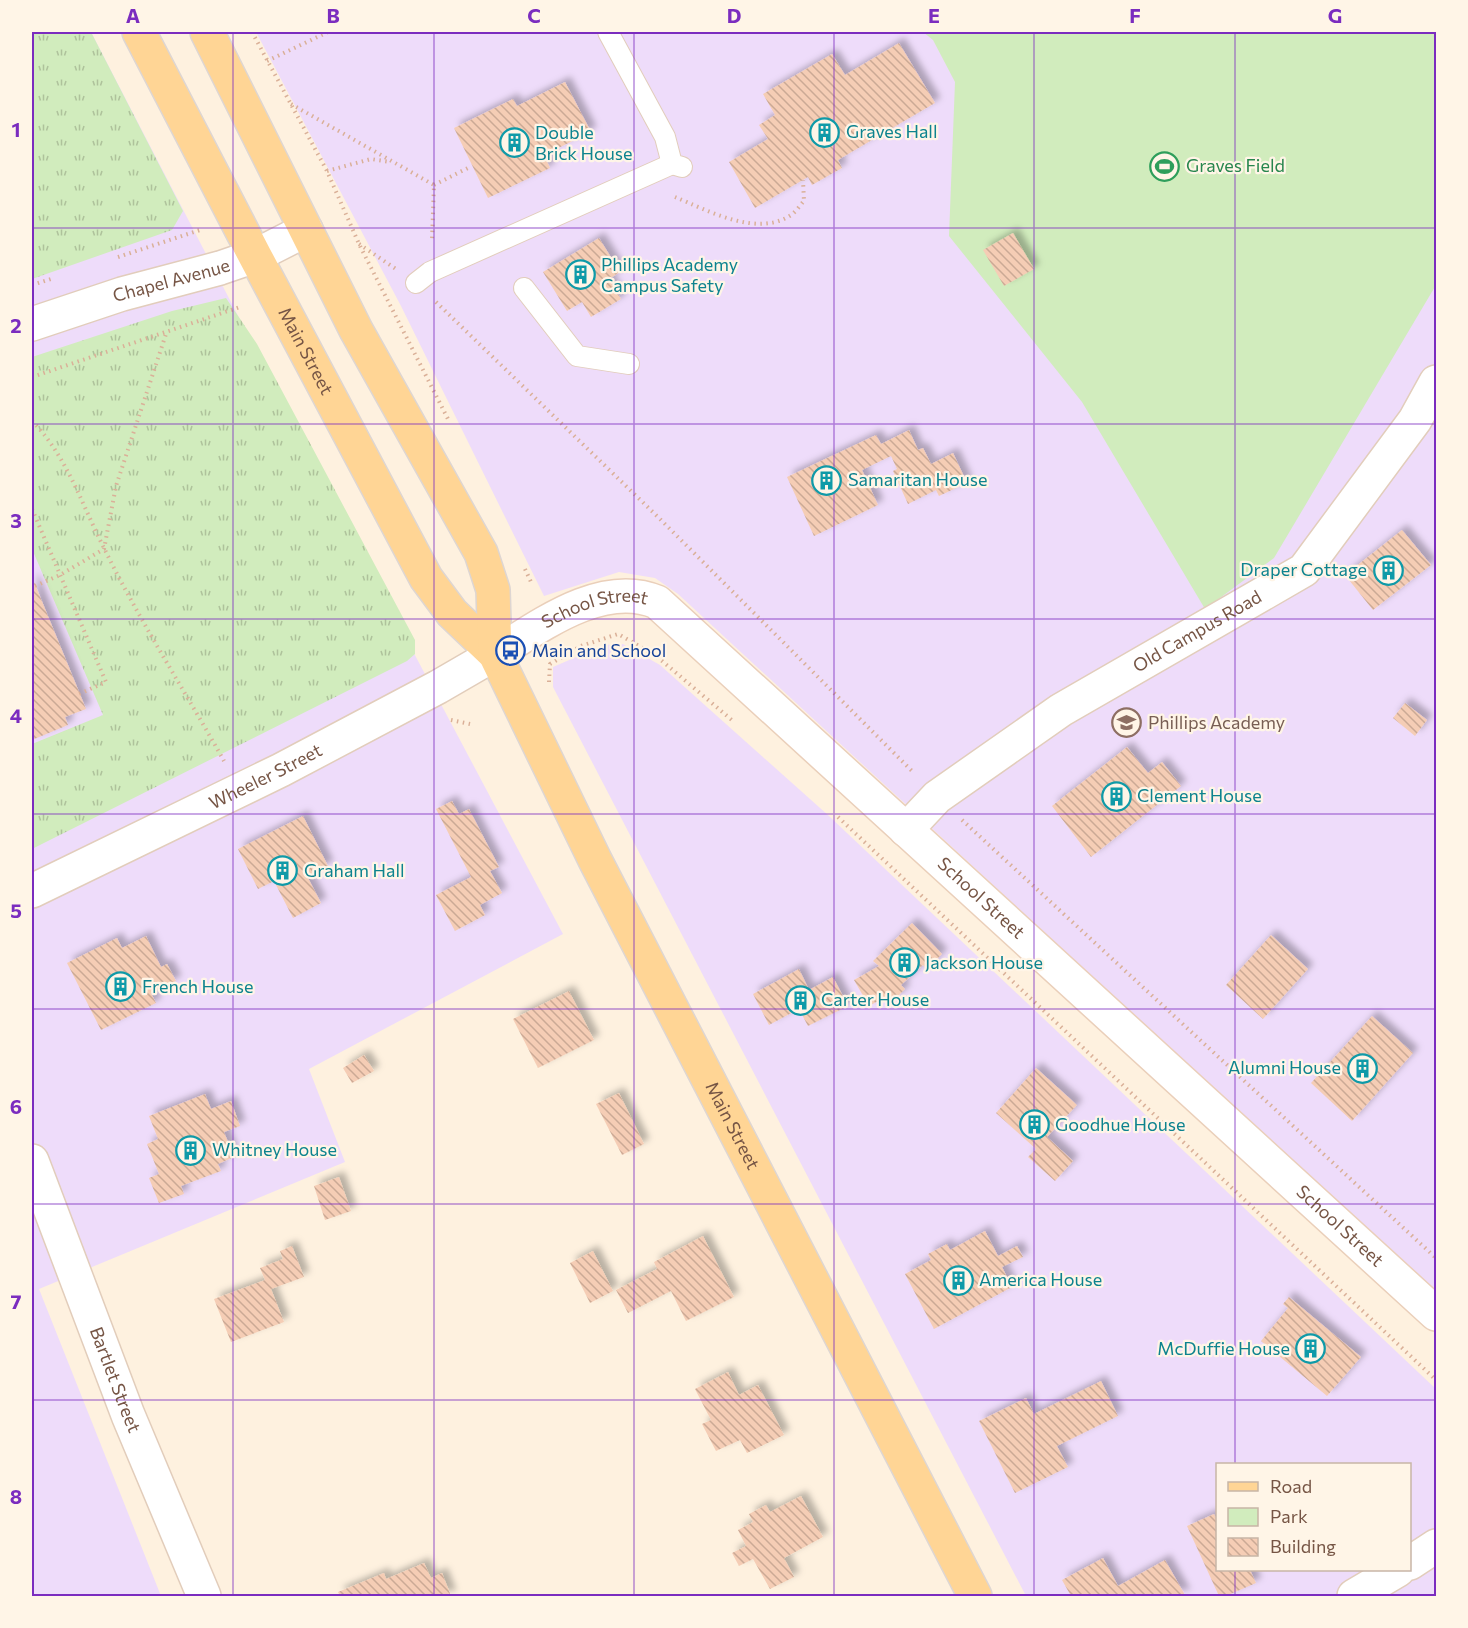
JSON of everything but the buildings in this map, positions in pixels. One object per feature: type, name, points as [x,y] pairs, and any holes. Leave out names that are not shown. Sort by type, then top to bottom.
[{"type":"main road","name":"Main Street","points":[[139,32],[426,578],[452,613],[495,654],[595,860],[975,1596]]},
{"type":"main road","name":"Main Street","points":[[207,32],[356,330],[482,553],[493,590],[495,654]]},
{"type":"street","name":"Chapel Avenue","points":[[32,324],[255,256],[306,230]]},
{"type":"street","name":"Old Campus Road","points":[[906,830],[937,797],[1061,710],[1304,570],[1415,420],[1437,382]]},
{"type":"street","name":"School Street","points":[[495,654],[549,620],[578,607],[607,598],[644,596],[667,609],[1437,1314]]},
{"type":"street","name":"Wheeler Street","points":[[32,891],[281,770],[438,687],[495,654]]},
{"type":"street","name":"Bartlet Street","points":[[32,1161],[128,1415],[204,1596]]},
{"type":"street","points":[[1411,1562],[1437,1546]]},
{"type":"street","points":[[1354,1596],[1395,1571]]},
{"type":"lane","points":[[416,283],[430,272],[677,166],[665,136],[608,32]]},
{"type":"lane","points":[[524,288],[577,356],[630,364]]},
{"type":"path","points":[[252,32],[327,171],[359,244],[450,423]]},
{"type":"path","points":[[267,61],[328,32]]},
{"type":"path","points":[[290,103],[434,185]]},
{"type":"path","points":[[327,171],[371,159],[398,165]]},
{"type":"path","points":[[434,185],[468,168]]},
{"type":"path","points":[[675,196],[730,221],[768,222],[791,216],[804,201],[803,180]]},
{"type":"path","points":[[416,283],[432,249],[434,185]]},
{"type":"path","points":[[359,244],[416,283],[644,503],[918,777]]},
{"type":"path","points":[[32,377],[240,308]]},
{"type":"path","points":[[35,586],[60,575],[104,549],[116,486],[166,334]]},
{"type":"path","points":[[32,421],[44,435],[77,486],[104,549],[224,761]]},
{"type":"path","points":[[32,508],[106,682],[80,694]]},
{"type":"path","points":[[520,561],[531,582]]},
{"type":"path","points":[[550,689],[547,676],[550,664],[581,646],[618,634],[655,655],[734,722]]},
{"type":"path","points":[[443,719],[470,724]]},
{"type":"path","points":[[830,810],[1437,1380]]},
{"type":"path","points":[[957,815],[1437,1258]]},
{"type":"shaded area","points":[[32,32],[91,32],[374,578],[563,934],[309,1069],[345,1162],[39,1289],[161,1596],[32,1596]]},
{"type":"shaded area","name":"Phillips Academy","points":[[256,32],[1436,32],[1436,1294],[678,594],[655,578],[619,572],[544,596],[401,306]]},
{"type":"shaded area","points":[[623,644],[660,665],[829,816],[1436,1389],[1436,1596],[1026,1596],[553,687],[553,667],[604,645]]},
{"type":"green space","points":[[32,32],[91,32],[183,211],[172,230],[32,279]]},
{"type":"green space","points":[[923,32],[1436,32],[1436,285],[1274,558],[1205,609],[1082,402],[949,236],[955,82],[933,40]]},
{"type":"green space","points":[[226,298],[257,344],[415,640],[415,654],[407,661],[32,849],[32,744],[103,715],[32,549],[32,357],[172,311]]},
{"type":"place","name":"Graves Hall","points":[[825,132]]},
{"type":"place","name":"Double Brick House","points":[[514,143]]},
{"type":"place","name":"Graves Field","points":[[1165,166]]},
{"type":"place","name":"Phillips Academy Campus Safety","points":[[580,275]]},
{"type":"place","name":"Samaritan House","points":[[827,480]]},
{"type":"place","name":"Draper Cottage","points":[[1388,570]]},
{"type":"place","name":"Main and School","points":[[511,651]]},
{"type":"place","name":"Phillips Academy","points":[[1127,723]]},
{"type":"place","name":"Clement House","points":[[1116,796]]},
{"type":"place","name":"Graham Hall","points":[[283,871]]},
{"type":"place","name":"Jackson House","points":[[904,963]]},
{"type":"place","name":"French House","points":[[121,987]]},
{"type":"place","name":"Carter House","points":[[800,1000]]},
{"type":"place","name":"Alumni House","points":[[1362,1068]]},
{"type":"place","name":"Goodhue House","points":[[1034,1125]]},
{"type":"place","name":"Whitney House","points":[[191,1150]]},
{"type":"place","name":"America House","points":[[958,1280]]},
{"type":"place","name":"McDuffie House","points":[[1311,1349]]}]
